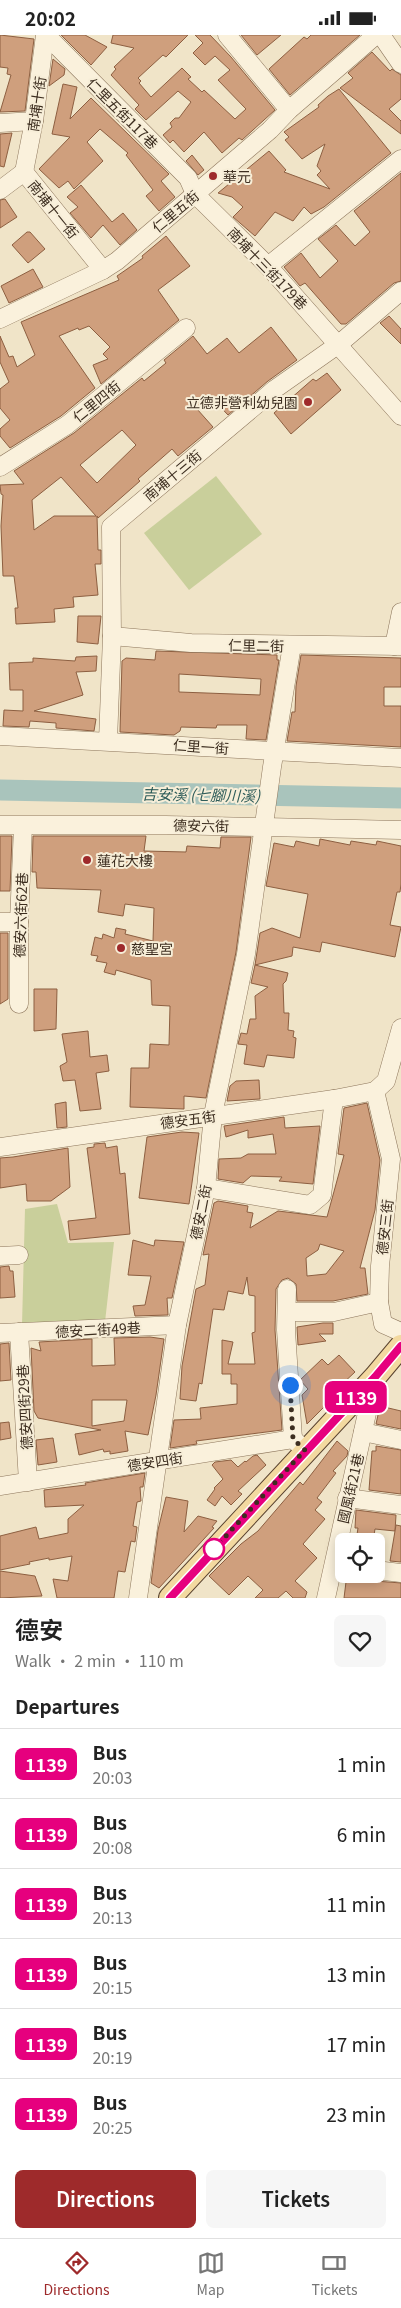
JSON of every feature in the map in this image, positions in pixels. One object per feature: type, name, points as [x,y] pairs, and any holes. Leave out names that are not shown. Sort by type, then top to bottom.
[{"type":"main road","points":[[170,1598],[299,1445],[375,1377],[401,1346]]},
{"type":"street","name":"南埔十街","points":[[24,172],[34,121],[46,35]]},
{"type":"street","name":"仁里五街117巷","points":[[46,35],[188,178],[195,194]]},
{"type":"street","points":[[228,35],[289,110]]},
{"type":"street","name":"仁里五街","points":[[0,319],[103,270],[117,261],[270,130],[289,110],[376,35]]},
{"type":"street","points":[[381,35],[401,64]]},
{"type":"street","points":[[0,123],[34,121]]},
{"type":"street","points":[[268,266],[401,159]]},
{"type":"street","name":"南埔十一街","points":[[0,190],[24,172],[103,270]]},
{"type":"street","name":"南埔十三街179巷","points":[[195,194],[268,266],[401,415]]},
{"type":"street","name":"南埔十三街","points":[[108,741],[112,636],[111,527],[181,466],[275,389],[339,344],[401,291]]},
{"type":"street","name":"仁里四街","points":[[0,467],[67,425],[186,328]]},
{"type":"street","points":[[398,646],[401,612]]},
{"type":"street","name":"仁里二街","points":[[112,636],[191,643],[398,646]]},
{"type":"street","name":"德安二街","points":[[138,1598],[177,1325],[206,1188],[213,1115],[246,954],[273,759],[292,645]]},
{"type":"street","name":"仁里一街","points":[[0,737],[108,741],[273,759],[401,758]]},
{"type":"street","name":"德安六街","points":[[0,825],[166,825],[401,830]]},
{"type":"street","name":"德安六街62巷","points":[[19,1004],[19,922],[23,826]]},
{"type":"street","points":[[0,922],[19,922]]},
{"type":"street","points":[[375,1091],[386,1081],[401,1028]]},
{"type":"street","name":"德安五街","points":[[0,1147],[334,1099],[375,1091]]},
{"type":"street","name":"德安三街","points":[[375,1091],[392,1159],[380,1267],[379,1302],[383,1324],[401,1333]]},
{"type":"street","points":[[206,1188],[310,1205],[315,1203],[322,1195],[334,1099]]},
{"type":"street","points":[[0,1256],[19,1255]]},
{"type":"street","points":[[287,1289],[286,1330],[299,1445]]},
{"type":"street","points":[[287,1312],[334,1312],[379,1302]]},
{"type":"street","name":"德安二街49巷","points":[[0,1333],[177,1325]]},
{"type":"street","name":"德安四街29巷","points":[[20,1332],[28,1482]]},
{"type":"street","name":"國風街21巷","points":[[343,1533],[347,1498],[375,1377]]},
{"type":"street","points":[[363,1432],[401,1440]]},
{"type":"street","name":"德安四街","points":[[0,1486],[159,1460],[299,1445]]},
{"type":"street","points":[[347,1498],[401,1505]]},
{"type":"street","points":[[385,1571],[401,1573]]},
{"type":"street","name":"國風街21巷","points":[[326,1598],[335,1576]]},
{"type":"green space","points":[[216,476],[262,534],[189,590],[144,533]]},
{"type":"green space","points":[[57,1204],[68,1243],[114,1242],[105,1322],[22,1325],[25,1209]]},
{"type":"building","points":[[0,35],[34,39],[25,111],[0,112],[11,75],[7,74],[8,68],[0,67]]},
{"type":"building","points":[[61,35],[85,35],[107,47],[91,65]]},
{"type":"building","points":[[113,35],[188,35],[166,57],[163,55],[138,78],[141,81],[139,83],[151,97],[182,68],[191,77],[188,79],[202,92],[204,90],[235,119],[246,109],[218,80],[230,70],[215,56],[205,65],[193,53],[203,43],[195,35],[210,35],[275,110],[242,140],[239,138],[222,153],[204,132],[184,152],[173,140],[170,143],[163,135],[172,127],[170,123],[175,118],[179,118],[191,102],[178,91],[146,120],[135,109],[139,105],[111,75],[116,69],[114,67],[134,48],[111,43]]},
{"type":"building","points":[[241,35],[281,35],[257,55]]},
{"type":"building","points":[[311,35],[360,35],[290,95],[269,69],[304,37],[307,39]]},
{"type":"building","points":[[372,52],[390,71],[392,69],[401,75],[401,99],[389,109],[401,121],[401,134],[340,88],[353,78],[348,73]]},
{"type":"building","points":[[53,59],[65,69],[64,75],[49,86]]},
{"type":"building","points":[[63,84],[77,87],[70,119],[91,98],[169,174],[161,181],[175,197],[159,211],[146,196],[153,190],[126,155],[128,153],[100,129],[87,142],[103,161],[74,189],[68,181],[59,188],[39,169],[70,137],[52,134]]},
{"type":"building","points":[[339,89],[391,153],[324,207],[311,214],[304,207],[293,221],[275,212],[255,236],[233,217],[243,207],[232,197],[218,193],[269,151],[286,170],[284,172],[330,189],[317,175],[321,171],[317,166],[325,144],[302,159],[285,140],[289,137],[284,132],[319,107],[318,105],[328,96]]},
{"type":"building","points":[[12,133],[4,167],[0,166],[0,134]]},
{"type":"building","points":[[192,155],[204,170],[198,175],[186,161]]},
{"type":"building","points":[[401,173],[401,281],[394,283],[346,324],[341,324],[305,283],[300,286],[284,267],[301,253],[320,278],[338,261],[318,239],[336,225],[355,246],[370,232],[354,211]]},
{"type":"building","points":[[81,185],[112,222],[123,213],[137,230],[120,245],[103,225],[91,238],[70,213],[78,207],[67,197]]},
{"type":"building","points":[[5,199],[17,217],[0,228],[0,200]]},
{"type":"building","points":[[27,232],[30,232],[45,249],[28,263],[12,245]]},
{"type":"building","points":[[166,236],[190,266],[158,290],[179,320],[101,384],[93,365],[108,359],[103,354],[110,347],[89,326],[79,330],[78,328],[59,336],[95,388],[61,416],[10,448],[0,436],[0,429],[10,420],[0,408],[0,389],[9,382],[0,362],[0,336],[9,357],[13,356],[17,367],[35,355],[21,322],[119,280],[117,276],[143,258],[142,256]]},
{"type":"building","points":[[33,269],[43,287],[9,303],[1,286]]},
{"type":"building","points":[[389,316],[401,329],[401,344],[380,323]]},
{"type":"building","points":[[271,327],[297,360],[268,381],[228,415],[211,397],[197,409],[213,427],[178,456],[172,449],[138,479],[140,481],[98,518],[97,516],[98,550],[101,550],[101,564],[95,564],[98,595],[73,597],[74,607],[54,609],[55,622],[16,624],[15,608],[18,608],[14,576],[3,576],[1,526],[3,495],[1,494],[0,485],[24,484],[14,471],[74,433],[142,378],[144,381],[166,363],[164,360],[193,336],[207,354],[227,338],[239,353]],"holes":[[[122,430],[136,445],[97,483],[80,465]],[[61,477],[96,516],[54,516],[34,530],[32,500]]]},
{"type":"building","name":"立德非營利幼兒園","points":[[327,373],[341,390],[291,434],[274,413],[313,379],[316,381]]},
{"type":"building","points":[[78,616],[101,616],[98,644],[77,642]]},
{"type":"building","points":[[156,651],[277,655],[277,660],[279,660],[266,740],[246,739],[247,725],[217,725],[216,728],[181,727],[180,731],[174,735],[120,732],[122,661],[126,658],[155,660]],"holes":[[[179,674],[261,679],[260,695],[179,692]]]},
{"type":"building","points":[[301,655],[401,658],[401,687],[384,687],[384,706],[401,706],[401,747],[287,741],[292,712],[295,712],[296,686]]},
{"type":"building","points":[[97,656],[96,671],[76,672],[83,695],[34,711],[96,719],[94,731],[56,728],[56,723],[30,721],[29,727],[3,726],[4,710],[23,711],[23,690],[10,690],[9,663],[33,662],[33,658],[75,661],[76,657]]},
{"type":"building","points":[[0,836],[12,836],[10,891],[0,891]]},
{"type":"building","points":[[33,836],[146,836],[144,851],[186,852],[187,846],[220,848],[221,837],[251,837],[236,952],[206,1098],[184,1096],[184,1109],[130,1107],[131,1068],[149,1068],[150,1044],[169,1045],[170,1006],[152,1005],[151,980],[116,970],[115,975],[104,972],[107,963],[96,961],[98,956],[91,955],[95,937],[102,939],[103,934],[114,938],[116,928],[126,930],[125,934],[153,941],[154,908],[125,904],[123,916],[98,912],[101,890],[37,888],[36,872],[32,872]]},
{"type":"building","points":[[320,839],[350,845],[351,841],[376,845],[377,841],[401,846],[400,892],[397,892],[390,925],[401,927],[395,957],[322,942],[320,952],[293,947],[292,956],[255,965],[260,933],[272,928],[300,938],[308,894],[266,886],[274,843],[294,847],[296,841],[319,846]]},
{"type":"building","points":[[0,933],[8,933],[8,999],[0,1004]]},
{"type":"building","points":[[255,965],[288,973],[283,984],[284,1013],[289,1013],[288,1030],[294,1031],[293,1037],[296,1038],[294,1058],[267,1055],[264,1067],[244,1064],[247,1045],[238,1044],[241,1033],[247,1034],[250,1019],[256,1019],[255,996],[268,987],[251,983]]},
{"type":"building","points":[[34,989],[57,989],[56,1029],[34,1031]]},
{"type":"building","points":[[88,1031],[90,1057],[107,1055],[109,1071],[96,1073],[101,1109],[80,1111],[75,1080],[63,1081],[60,1066],[67,1062],[62,1034]]},
{"type":"building","points":[[259,1080],[260,1099],[227,1101],[230,1086],[236,1081]]},
{"type":"building","points":[[66,1102],[67,1127],[57,1128],[55,1104]]},
{"type":"building","points":[[367,1103],[380,1160],[375,1210],[360,1268],[365,1268],[368,1294],[333,1301],[297,1301],[296,1284],[288,1278],[282,1280],[276,1289],[275,1330],[282,1430],[196,1441],[197,1444],[170,1448],[174,1420],[201,1419],[200,1408],[237,1404],[237,1384],[231,1384],[231,1374],[222,1374],[222,1340],[233,1342],[228,1364],[255,1364],[252,1333],[255,1332],[255,1296],[249,1295],[247,1277],[243,1294],[228,1291],[224,1310],[213,1309],[202,1384],[199,1383],[196,1401],[180,1399],[182,1366],[196,1289],[205,1285],[209,1254],[203,1255],[214,1203],[218,1201],[248,1206],[247,1212],[253,1213],[250,1228],[278,1211],[327,1217],[344,1155],[338,1154],[344,1108]],"holes":[[[320,1244],[344,1251],[326,1274],[307,1276],[306,1258],[318,1250]]]},
{"type":"building","points":[[284,1117],[285,1128],[320,1126],[313,1184],[279,1181],[282,1177],[251,1176],[243,1183],[218,1179],[219,1159],[241,1158],[248,1154],[276,1154],[273,1134],[248,1138],[248,1130],[226,1137],[224,1126]]},
{"type":"building","points":[[182,1132],[199,1133],[189,1204],[139,1198],[147,1137]]},
{"type":"building","points":[[105,1143],[106,1148],[117,1146],[120,1174],[125,1173],[130,1234],[70,1240],[68,1221],[96,1218],[87,1148],[94,1147],[94,1144]]},
{"type":"building","points":[[68,1148],[70,1187],[51,1201],[27,1201],[26,1184],[0,1188],[0,1158]]},
{"type":"building","points":[[133,1240],[154,1246],[155,1240],[184,1242],[172,1298],[167,1298],[168,1315],[135,1316],[133,1306],[145,1305],[151,1276],[128,1275]]},
{"type":"building","points":[[9,1266],[10,1271],[13,1271],[15,1297],[0,1298],[0,1267]]},
{"type":"building","points":[[333,1323],[333,1334],[319,1334],[326,1341],[298,1345],[297,1327]]},
{"type":"building","points":[[150,1337],[164,1339],[148,1435],[125,1431],[128,1451],[110,1454],[110,1451],[104,1452],[103,1449],[79,1455],[75,1434],[101,1430],[38,1418],[34,1411],[31,1348],[41,1351],[39,1342],[92,1339],[92,1366],[115,1365],[114,1338]],"holes":[[[92,1400],[127,1400],[124,1421],[92,1426]]]},
{"type":"building","points":[[9,1343],[11,1380],[0,1381],[0,1344]]},
{"type":"building","points":[[339,1355],[355,1372],[340,1386],[335,1393],[337,1394],[307,1424],[302,1395],[308,1389],[300,1380],[322,1359],[328,1365]]},
{"type":"building","points":[[380,1406],[401,1411],[401,1429],[376,1424]]},
{"type":"building","points":[[9,1422],[11,1438],[0,1440],[0,1423]]},
{"type":"building","points":[[53,1438],[57,1462],[38,1465],[36,1440]]},
{"type":"building","points":[[337,1441],[348,1451],[347,1456],[333,1471],[336,1473],[317,1498],[322,1502],[315,1510],[325,1519],[303,1544],[317,1558],[295,1581],[307,1592],[305,1598],[293,1598],[286,1591],[278,1598],[255,1598],[263,1590],[248,1576],[229,1595],[209,1576],[241,1544],[258,1531],[300,1482],[303,1485]]},
{"type":"building","points":[[376,1446],[401,1450],[401,1494],[369,1490],[372,1451],[376,1451]]},
{"type":"building","points":[[257,1455],[266,1465],[238,1491],[242,1494],[231,1505],[222,1496],[215,1506],[207,1500],[214,1488],[223,1479],[212,1465],[215,1462],[231,1460],[238,1467]]},
{"type":"building","points":[[145,1473],[143,1487],[140,1487],[141,1501],[137,1502],[133,1526],[137,1527],[135,1542],[131,1541],[125,1572],[118,1571],[114,1598],[57,1598],[53,1579],[68,1581],[72,1556],[49,1560],[49,1558],[0,1570],[0,1536],[36,1527],[39,1539],[68,1533],[68,1519],[84,1505],[45,1507],[44,1490],[86,1485],[85,1483]]},
{"type":"building","points":[[166,1497],[188,1501],[184,1532],[198,1516],[217,1521],[212,1527],[214,1528],[159,1588],[151,1583],[158,1530]]},
{"type":"building","points":[[356,1510],[396,1515],[395,1531],[375,1529],[374,1533],[357,1533],[358,1528],[355,1528]]},
{"type":"building","points":[[396,1525],[401,1526],[401,1562],[390,1561]]},
{"type":"building","points":[[0,1571],[35,1576],[42,1596],[0,1598]]},
{"type":"building","points":[[346,1583],[401,1583],[401,1598],[344,1598]]},
{"type":"waterway","name":"吉安溪 (七腳川溪)","points":[[0,790],[401,798]]},
{"type":"bus line","name":"1139","points":[[170,1598],[305,1450],[375,1377],[401,1346]]},
{"type":"place","name":"華元","points":[[213,176]]},
{"type":"place","name":"立德非營利幼兒園","points":[[308,402]]},
{"type":"place","name":"蓮花大樓","points":[[87,860]]},
{"type":"place","name":"慈聖宮","points":[[121,948]]},
{"type":"route","points":[[214,1549],[305,1450],[293,1439],[290,1385]]}]
